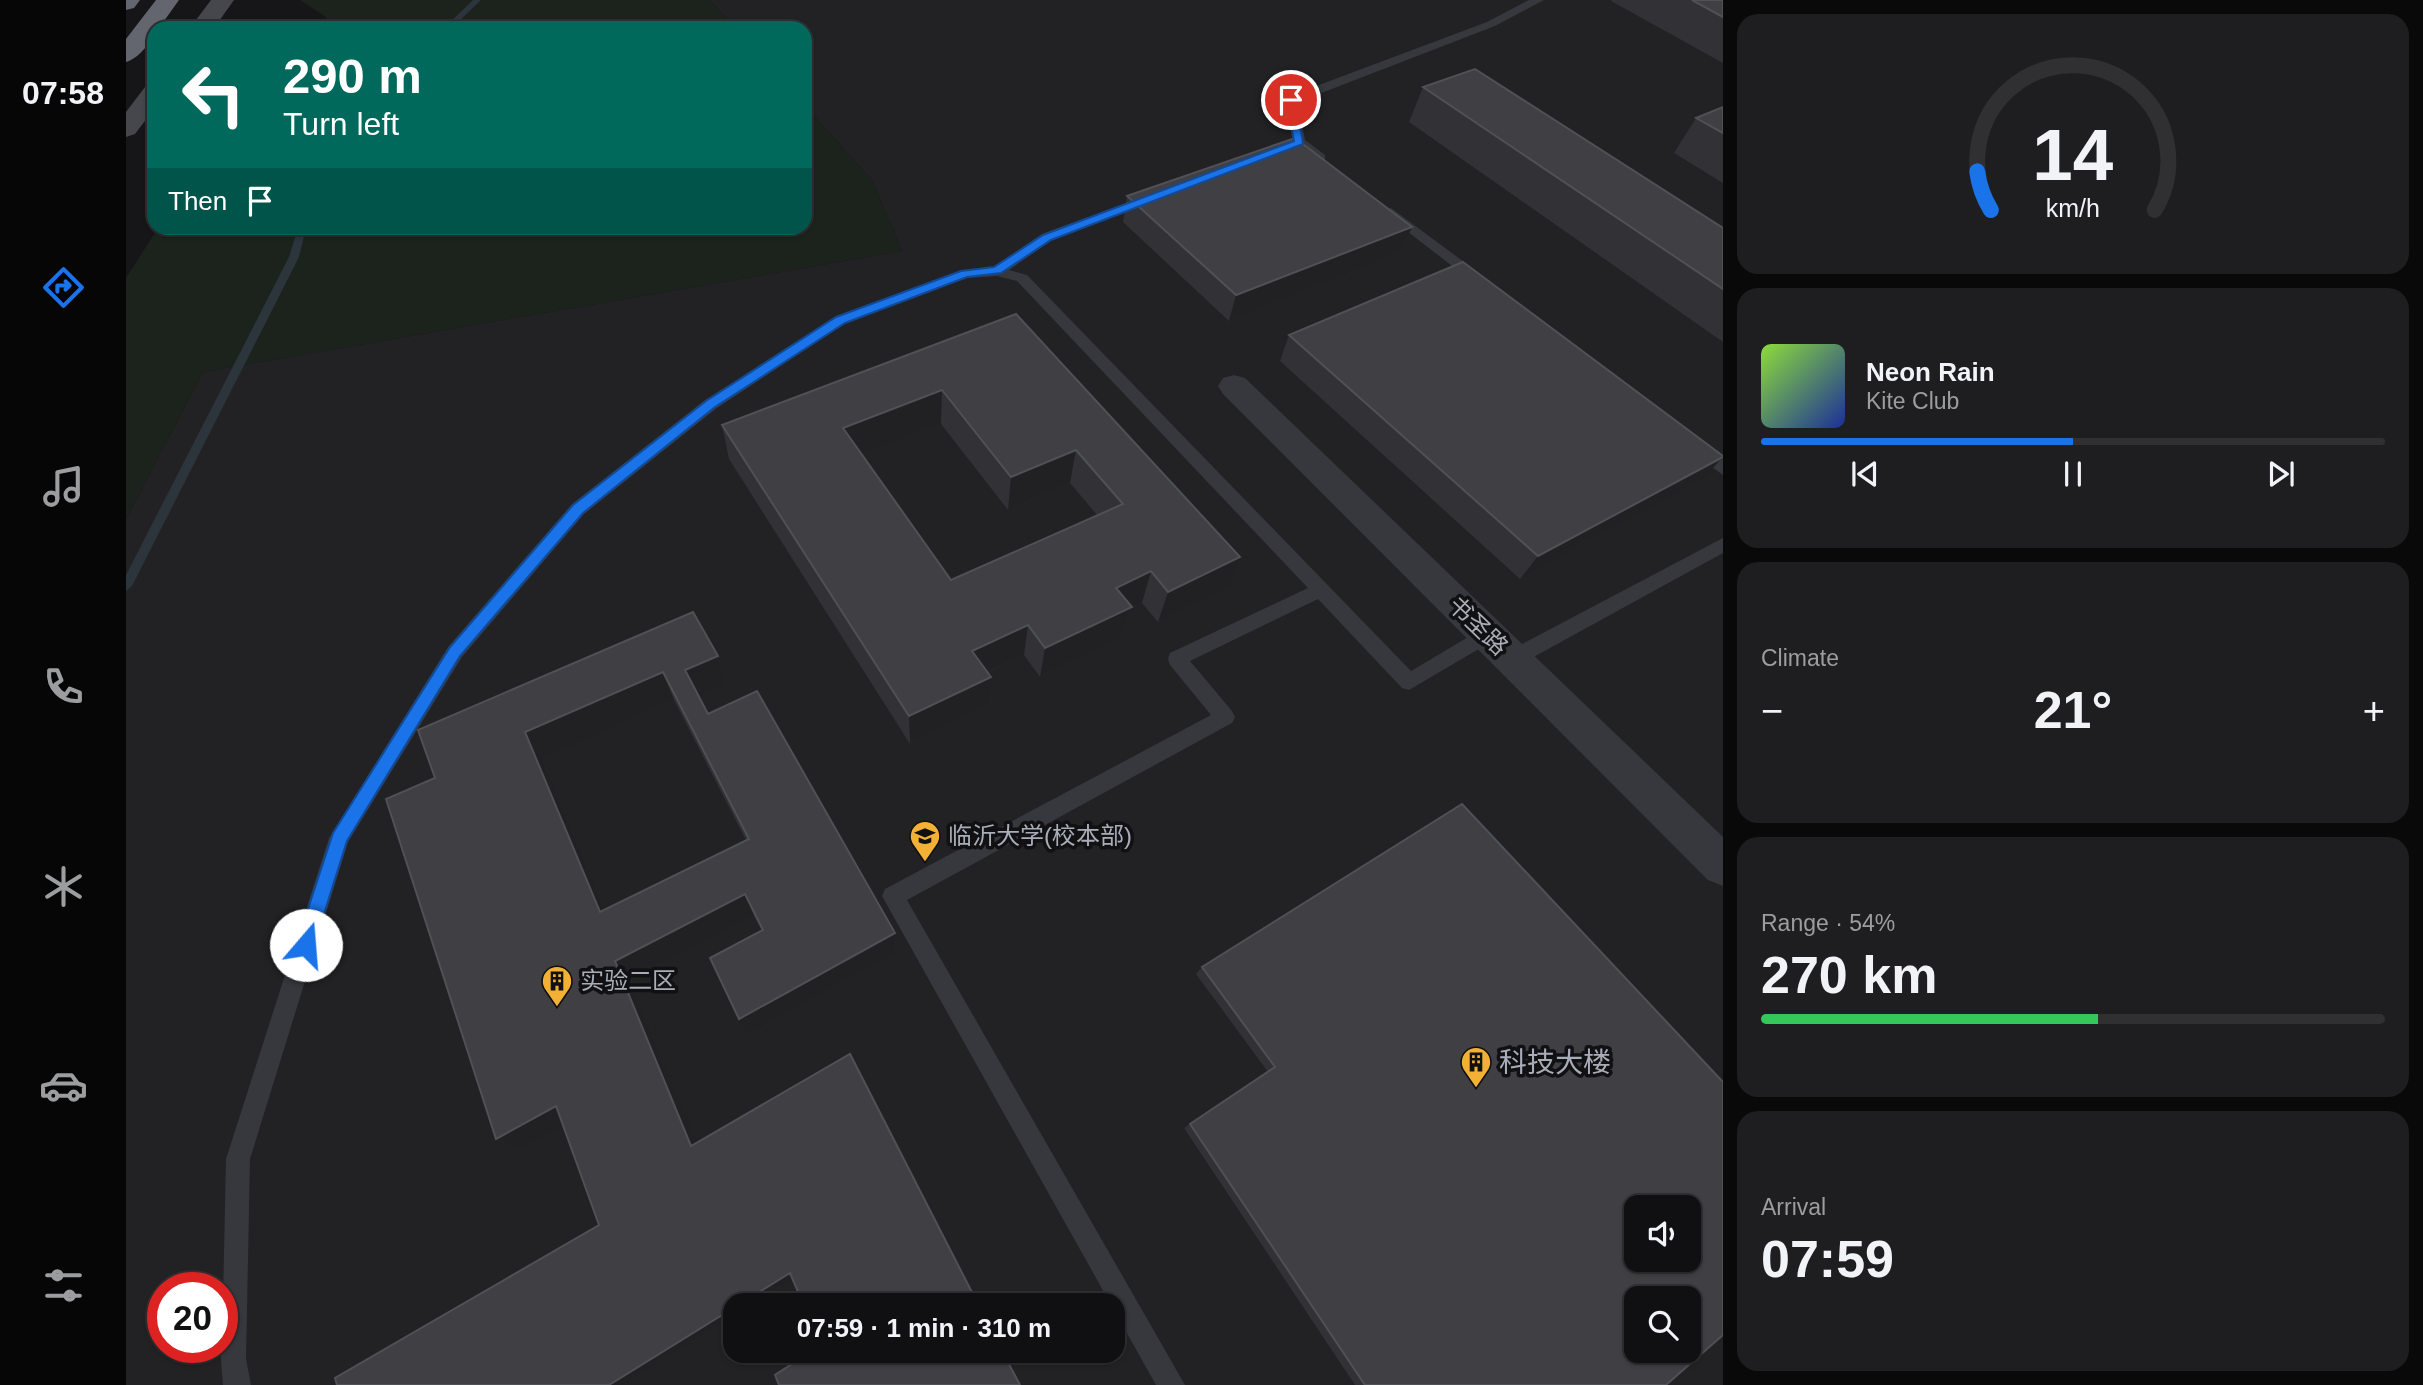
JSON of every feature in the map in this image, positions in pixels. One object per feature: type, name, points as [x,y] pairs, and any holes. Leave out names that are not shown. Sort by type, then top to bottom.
[{"type":"highway","points":[[152,21],[168,0]]},
{"type":"highway","points":[[126,55],[147,28]]},
{"type":"main road","points":[[207,21],[223,0]]},
{"type":"main road","points":[[126,130],[147,102]]},
{"type":"street","name":"书圣路","points":[[1234,386],[1723,866]]},
{"type":"lane","points":[[1332,167],[1293,144],[1291,100],[1491,24],[1538,0]]},
{"type":"lane","points":[[997,271],[1047,237],[1161,194]]},
{"type":"lane","points":[[1376,201],[1484,284]]},
{"type":"lane","points":[[237,1385],[233,1359],[238,1158],[339,838],[455,652],[578,509],[711,404],[841,320],[965,274],[997,271],[1022,278],[1409,682],[1499,647],[1723,545]]},
{"type":"lane","points":[[1679,435],[1723,468]]},
{"type":"lane","points":[[1171,1385],[893,896],[1225,717],[1177,659],[1320,590]]},
{"type":"shaded area","points":[[300,0],[710,0],[729,21],[327,21],[326,17]]},
{"type":"shaded area","name":"临沂大学(校本部)","points":[[710,0],[1723,0],[1723,1385],[126,1385],[126,519],[203,372],[902,251],[872,180],[812,114],[812,21],[729,21]]},
{"type":"shaded area","points":[[812,114],[872,180],[902,251],[203,372],[126,519],[126,278],[154,235],[812,235]]},
{"type":"building","points":[[1692,0],[1723,0],[1723,17]]},
{"type":"building","points":[[1475,69],[1723,228],[1723,289],[1423,87]]},
{"type":"building","points":[[1723,107],[1723,133],[1696,118]]},
{"type":"building","points":[[1295,138],[1412,227],[1236,295],[1127,196]]},
{"type":"building","points":[[1463,262],[1723,457],[1538,556],[1289,335]]},
{"type":"building","points":[[1016,314],[1240,557],[1168,592],[1151,571],[1116,588],[1132,607],[1045,648],[1028,625],[972,651],[991,677],[909,716],[722,425]],"holes":[[[942,390],[1011,477],[1076,450],[1123,504],[951,580],[843,428]]]},
{"type":"building","name":"实验二区","points":[[693,612],[718,656],[685,670],[708,714],[757,691],[895,933],[739,1019],[710,958],[763,930],[745,894],[615,961],[691,1146],[850,1054],[972,1293],[798,1293],[790,1273],[758,1293],[723,1293],[723,1314],[609,1385],[337,1385],[335,1378],[599,1225],[556,1106],[496,1139],[386,799],[435,778],[418,730]],"holes":[[[663,672],[749,839],[600,912],[525,732]]]},
{"type":"building","name":"科技大楼","points":[[1462,804],[1723,1082],[1723,1335],[1701,1354],[1701,1286],[1624,1286],[1624,1363],[1691,1363],[1666,1385],[1365,1385],[1190,1124],[1275,1067],[1202,967]]},
{"type":"building","points":[[794,1363],[1008,1363],[1020,1385],[779,1385],[775,1375]]},
{"type":"waterway","points":[[455,21],[477,0]]},
{"type":"waterway","points":[[126,586],[294,257],[300,235]]},
{"type":"place","name":"临沂大学(校本部)","points":[[925,863]]},
{"type":"place","name":"实验二区","points":[[557,1008]]},
{"type":"place","name":"科技大楼","points":[[1476,1089]]},
{"type":"route","points":[[306,945],[339,838],[455,652],[578,509],[711,404],[841,320],[965,274],[997,271],[1047,237],[1300,142],[1291,100]]}]
